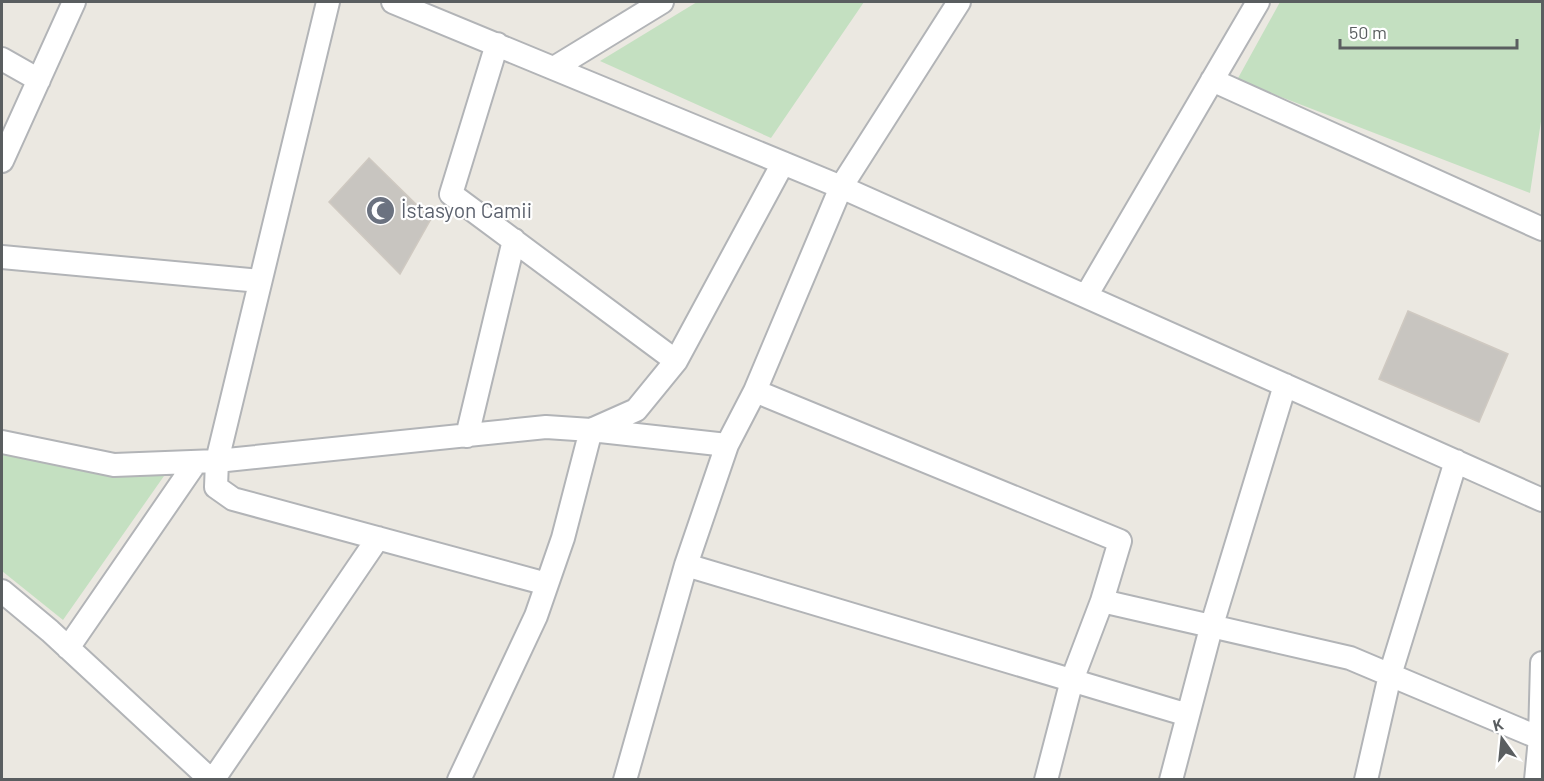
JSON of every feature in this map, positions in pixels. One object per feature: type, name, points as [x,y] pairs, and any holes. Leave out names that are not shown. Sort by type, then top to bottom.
[{"type":"street","points":[[2,161],[74,2]]},
{"type":"street","points":[[68,648],[207,462],[260,281],[328,2]]},
{"type":"street","points":[[393,2],[841,187],[1542,500]]},
{"type":"street","points":[[554,68],[662,2]]},
{"type":"street","points":[[625,780],[686,565],[728,445],[755,391],[841,187],[959,2]]},
{"type":"street","points":[[1086,296],[1258,2]]},
{"type":"street","points":[[497,44],[451,194],[676,360]]},
{"type":"street","points":[[2,59],[39,80]]},
{"type":"street","points":[[1212,80],[1542,229]]},
{"type":"street","points":[[591,430],[636,410],[676,360],[783,163]]},
{"type":"street","points":[[466,436],[514,240]]},
{"type":"street","points":[[2,257],[260,281]]},
{"type":"street","points":[[1171,780],[1211,628],[1285,385]]},
{"type":"street","points":[[755,391],[1120,541],[1102,601],[1072,680],[1046,780]]},
{"type":"street","points":[[2,442],[114,465],[207,462],[546,428],[591,430],[728,445]]},
{"type":"street","points":[[459,780],[532,627],[563,538],[591,430]]},
{"type":"street","points":[[1366,780],[1390,675],[1456,461]]},
{"type":"street","points":[[207,462],[216,487],[233,499],[547,584]]},
{"type":"street","points":[[2,591],[212,780],[378,538]]},
{"type":"street","points":[[686,565],[1188,715]]},
{"type":"street","points":[[1102,601],[1211,628],[1350,658],[1541,738]]},
{"type":"street","points":[[1536,780],[1541,738],[1542,663]]},
{"type":"green space","points":[[697,2],[864,2],[771,138],[600,61]]},
{"type":"green space","points":[[1280,2],[1542,2],[1542,115],[1530,193],[1237,80]]},
{"type":"green space","points":[[2,452],[164,476],[63,620],[2,571]]},
{"type":"building","name":"İstasyon Camii","points":[[369,158],[431,219],[400,274],[329,202]]},
{"type":"building","points":[[1408,311],[1508,354],[1479,422],[1379,379]]},
{"type":"place","name":"İstasyon Camii","points":[[380,211]]}]
